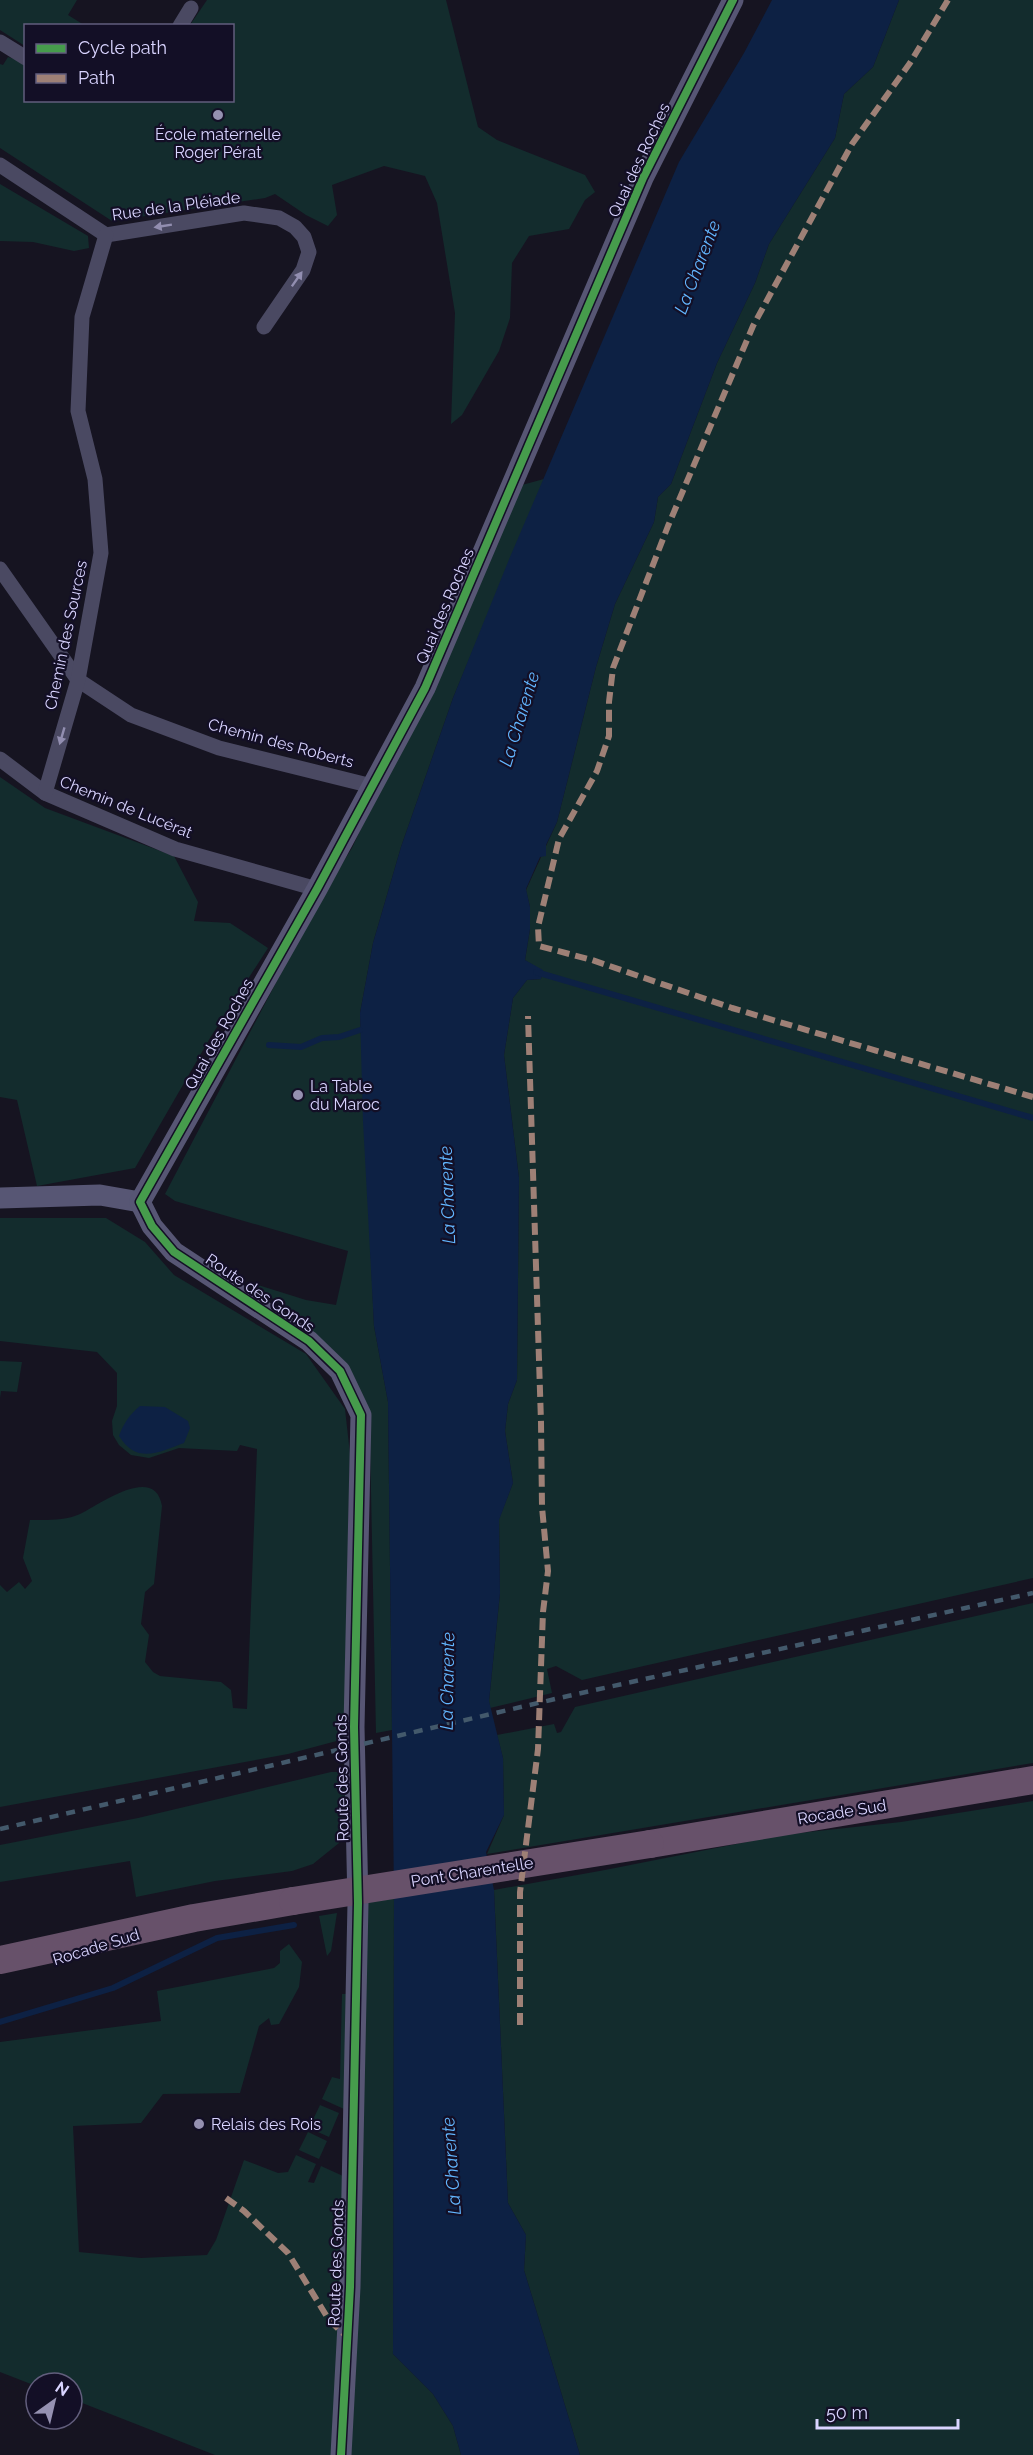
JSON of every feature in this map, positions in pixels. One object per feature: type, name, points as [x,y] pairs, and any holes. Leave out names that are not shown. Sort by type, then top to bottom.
[{"type":"highway","name":"Rocade Sud","points":[[651,1844],[1033,1780]]},
{"type":"highway","name":"Pont Charentelle","points":[[293,1901],[651,1844]]},
{"type":"highway","name":"Rocade Sud","points":[[0,1960],[194,1918],[293,1901]]},
{"type":"highway","name":"Rocade Sud","points":[[0,1979],[81,1950],[194,1918]]},
{"type":"street","name":"Quai des Roches","points":[[140,1202],[317,889],[425,688],[643,178],[733,0]]},
{"type":"street","points":[[181,24],[191,8]]},
{"type":"street","points":[[0,42],[24,57]]},
{"type":"street","name":"Rue de la Pléiade","points":[[0,165],[106,235],[244,213],[279,218],[295,227],[304,237],[309,252],[303,270],[264,327]]},
{"type":"street","name":"Chemin des Sources","points":[[45,793],[78,680],[101,553],[95,478],[78,411],[82,317],[106,235]]},
{"type":"street","name":"Chemin des Roberts","points":[[0,569],[78,680],[131,715],[219,748],[372,786]]},
{"type":"street","name":"Chemin de Lucérat","points":[[0,759],[45,793],[175,849],[317,889]]},
{"type":"street","points":[[0,1198],[100,1195],[140,1202]]},
{"type":"street","name":"Route des Gonds","points":[[140,1202],[152,1226],[174,1252],[309,1341],[340,1371],[361,1415],[354,1727],[358,1903],[350,2287],[341,2455]]},
{"type":"green space","points":[[0,0],[77,0],[68,15],[82,24],[24,24],[24,45],[0,30]]},
{"type":"green space","name":"École maternelle Roger Pérat","points":[[207,0],[446,0],[478,127],[497,140],[585,175],[595,192],[585,200],[569,229],[529,236],[512,263],[510,318],[499,351],[462,415],[451,424],[455,313],[437,203],[425,176],[384,166],[332,185],[337,215],[328,226],[306,215],[275,194],[265,198],[112,221],[0,148],[0,64],[3,65],[8,57],[24,62],[24,102],[234,102],[234,24],[191,24]]},
{"type":"green space","points":[[899,0],[1033,0],[1033,1578],[582,1680],[556,1666],[547,1669],[552,1693],[490,1708],[500,1593],[499,1519],[513,1483],[505,1431],[508,1404],[517,1380],[519,1178],[504,1055],[513,998],[527,980],[541,979],[542,971],[525,960],[530,929],[530,907],[526,890],[557,822],[596,667],[615,604],[654,522],[658,497],[671,484],[717,363],[755,283],[769,244],[835,138],[844,94],[873,67]]},
{"type":"green space","points":[[0,184],[88,236],[89,248],[74,251],[33,242],[0,241]]},
{"type":"green space","points":[[544,479],[453,698],[401,847],[373,943],[360,1013],[374,1326],[388,1402],[392,1730],[376,1733],[370,1443],[344,1361],[301,1320],[252,1283],[306,1300],[336,1305],[348,1251],[175,1201],[165,1194],[319,901],[352,848],[522,485]]},
{"type":"green space","points":[[0,777],[45,808],[174,856],[198,902],[194,921],[230,923],[268,948],[210,1038],[135,1168],[37,1186],[17,1100],[0,1097]]},
{"type":"green space","points":[[0,1218],[106,1218],[145,1242],[174,1275],[306,1354],[345,1409],[350,1454],[344,1739],[288,1754],[0,1807],[0,1585],[7,1592],[19,1582],[25,1589],[32,1581],[23,1558],[30,1520],[68,1518],[112,1496],[138,1487],[149,1488],[157,1494],[162,1506],[154,1584],[145,1592],[141,1624],[149,1635],[145,1662],[153,1672],[160,1676],[221,1682],[231,1690],[233,1708],[247,1709],[257,1449],[240,1445],[237,1451],[179,1448],[149,1458],[131,1455],[119,1445],[113,1435],[112,1421],[117,1406],[117,1373],[97,1352],[0,1341]]},
{"type":"green space","points":[[0,1361],[22,1362],[17,1392],[1,1391],[0,1398]]},
{"type":"green space","points":[[1033,1603],[1033,1763],[487,1854],[504,1815],[503,1758],[497,1735],[554,1724],[557,1733],[561,1732],[575,1707]]},
{"type":"green space","points":[[331,1772],[345,1772],[348,1813],[339,1843],[313,1864],[292,1871],[215,1881],[136,1897],[130,1861],[0,1882],[0,1845],[138,1818]]},
{"type":"green space","points":[[1033,1801],[1033,2455],[580,2455],[524,2270],[526,2235],[508,2203],[494,1890],[781,1835],[901,1822]]},
{"type":"green space","points":[[394,1895],[393,2354],[433,2394],[453,2426],[461,2455],[215,2455],[84,2404],[84,2371],[24,2371],[24,2381],[0,2372],[0,2042],[161,2021],[157,1991],[274,1968],[280,1963],[280,1951],[289,1944],[302,1962],[299,1987],[279,2024],[271,2025],[269,2018],[259,2026],[240,2093],[163,2094],[141,2123],[73,2126],[79,2252],[141,2258],[207,2255],[216,2240],[244,2160],[278,2173],[288,2172],[296,2155],[316,2164],[308,2182],[314,2183],[321,2166],[343,2176],[358,1903]]},
{"type":"green space","points":[[337,1913],[331,1951],[327,1956],[319,1916]]},
{"type":"green space","points":[[342,1994],[346,1994],[344,2109],[322,2099],[332,2077],[340,2079]]},
{"type":"green space","points":[[320,2105],[339,2113],[329,2137],[309,2128]]},
{"type":"green space","points":[[308,2132],[327,2141],[319,2159],[299,2150]]},
{"type":"water","name":"La Charente","points":[[772,0],[899,0],[873,67],[844,94],[835,138],[769,244],[755,283],[717,363],[671,484],[658,497],[654,522],[615,604],[596,667],[557,822],[546,845],[546,856],[540,857],[526,889],[530,907],[530,929],[525,960],[543,970],[541,979],[527,980],[513,998],[504,1055],[519,1178],[517,1380],[508,1404],[505,1431],[513,1483],[499,1520],[500,1593],[489,1701],[503,1758],[504,1815],[486,1852],[494,1890],[508,2203],[526,2235],[524,2270],[580,2455],[461,2455],[453,2426],[433,2394],[393,2354],[394,1895],[388,1402],[374,1326],[363,1121],[360,1013],[373,943],[401,847],[453,698],[510,557],[679,162],[744,53]]},
{"type":"water","points":[[140,1406],[165,1407],[188,1421],[190,1428],[184,1443],[149,1454],[133,1451],[119,1436],[127,1420]]},
{"type":"waterway","points":[[536,972],[1033,1118]]},
{"type":"waterway","points":[[269,1045],[301,1047],[322,1038],[339,1037],[360,1030]]},
{"type":"waterway","points":[[0,2022],[113,1988],[217,1938],[294,1925]]},
{"type":"railway","points":[[0,1829],[568,1696],[1033,1593]]},
{"type":"marked path","points":[[948,0],[910,63],[852,144],[753,326],[668,526],[613,668],[609,702],[609,736],[597,771],[559,839],[538,927],[539,946],[592,960],[732,1008],[1033,1097]]},
{"type":"marked path","points":[[520,2025],[520,1892],[538,1749],[543,1612],[548,1571],[542,1507],[528,1016]]},
{"type":"marked path","points":[[226,2198],[244,2211],[288,2253],[329,2320],[346,2336]]},
{"type":"cycle path","points":[[341,2455],[350,2287],[358,1903],[354,1727],[361,1415],[340,1371],[309,1341],[174,1252],[152,1226],[140,1202],[317,889],[425,688],[643,178],[733,0]]},
{"type":"place","name":"École maternelle Roger Pérat","points":[[218,115]]},
{"type":"place","name":"La Table du Maroc","points":[[298,1095]]},
{"type":"place","name":"Relais des Rois","points":[[199,2124]]}]
